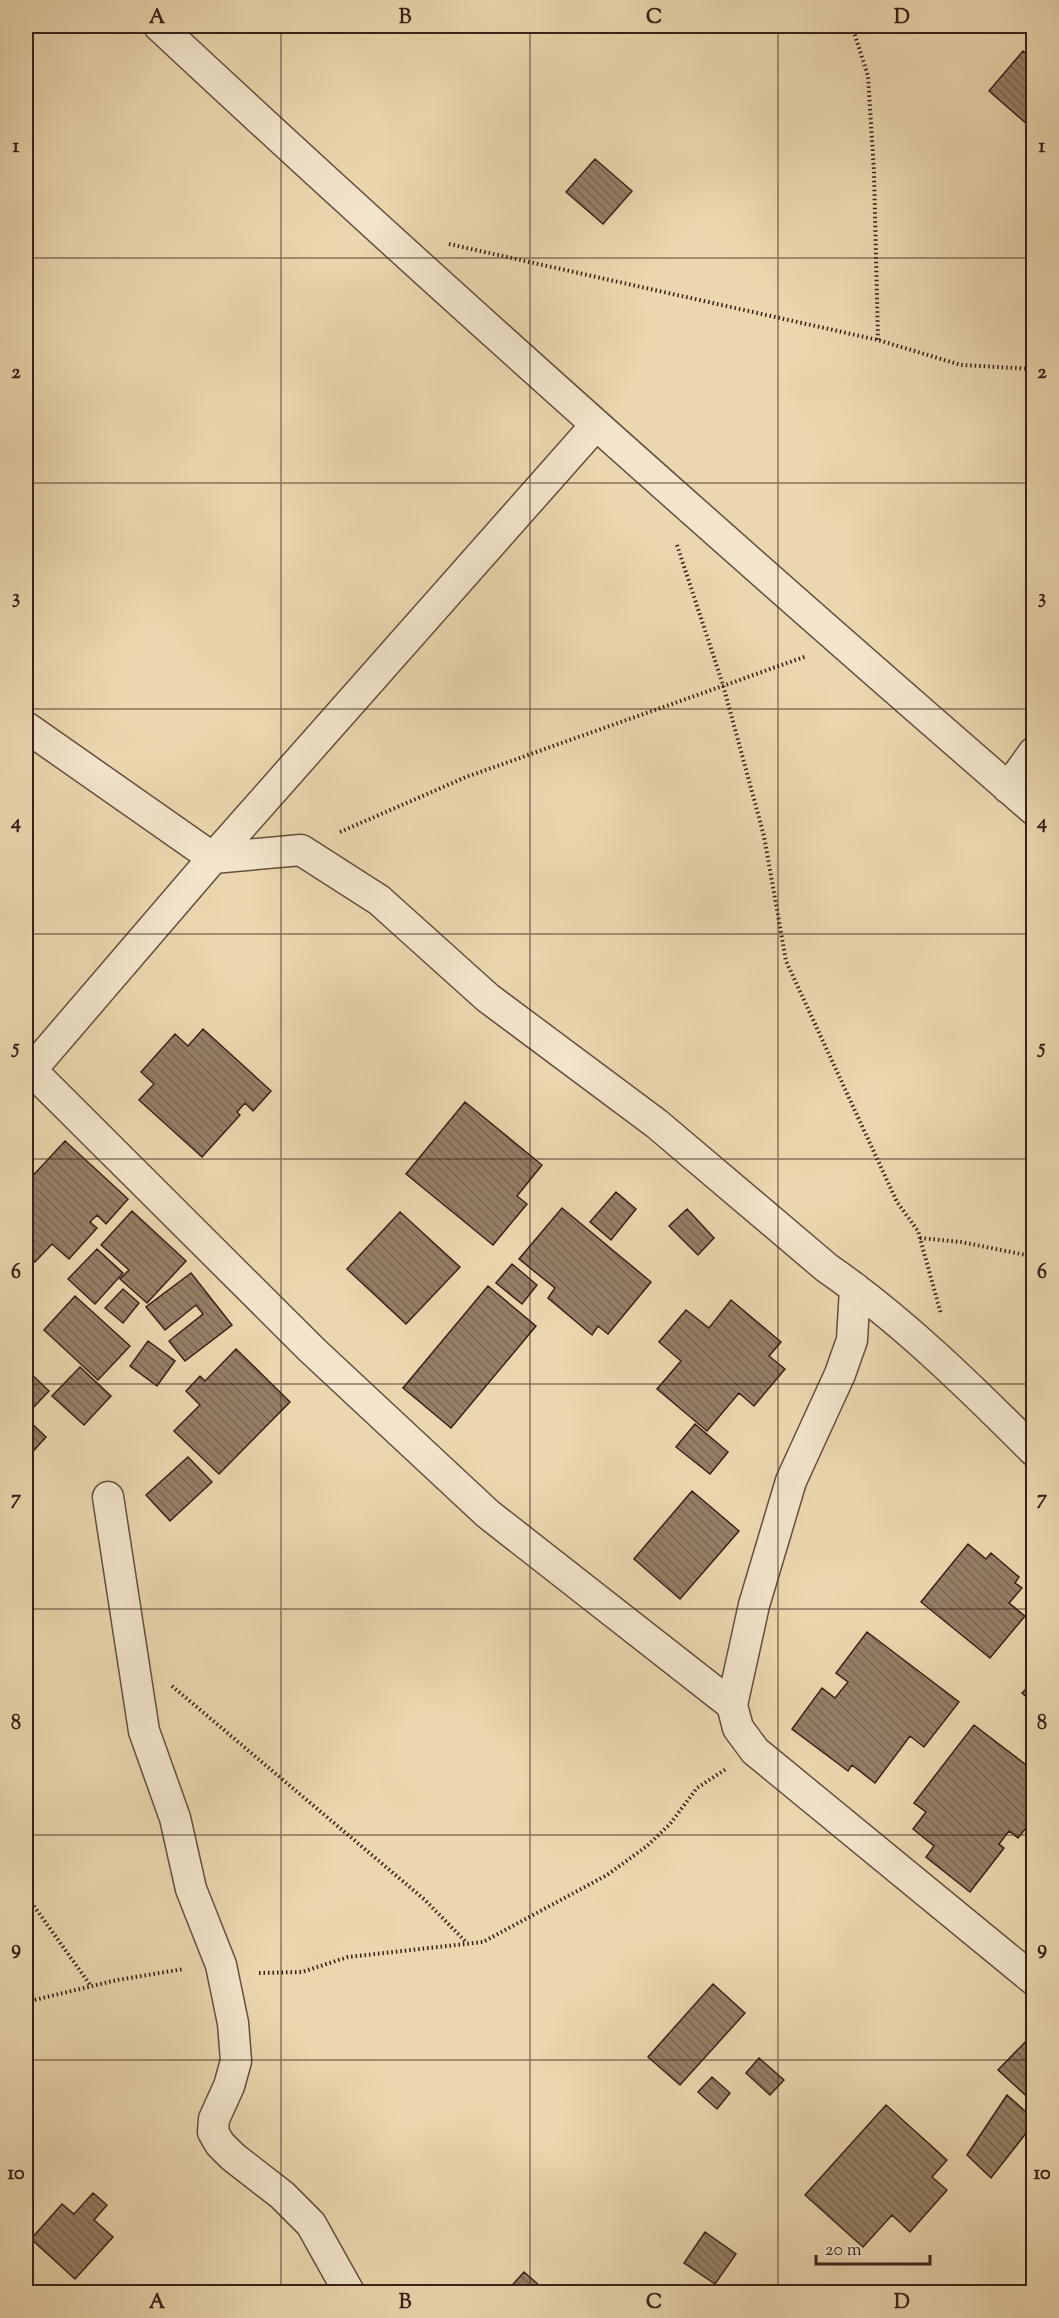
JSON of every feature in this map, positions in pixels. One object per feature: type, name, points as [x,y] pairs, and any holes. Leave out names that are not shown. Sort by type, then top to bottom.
[{"type":"street","points":[[159,26],[378,230],[595,426],[1034,810]]},
{"type":"street","points":[[595,426],[213,858],[28,1073],[312,1350],[488,1514],[732,1705]]},
{"type":"street","points":[[26,727],[213,858],[301,850],[379,900],[488,998],[657,1124],[827,1268],[855,1288],[963,1380],[1034,1451]]},
{"type":"street","points":[[1008,788],[1034,752]]},
{"type":"street","points":[[855,1288],[852,1340],[840,1374],[791,1481],[754,1605],[732,1705],[738,1728],[755,1752],[1034,1980]]},
{"type":"street","points":[[108,1497],[144,1731],[175,1818],[191,1889],[222,1970],[233,2023],[236,2061],[229,2086],[214,2120],[213,2132],[219,2144],[282,2195],[311,2224],[349,2292]]},
{"type":"path","points":[[852,26],[868,76],[874,172],[878,340]]},
{"type":"path","points":[[444,243],[878,340],[961,365],[1034,369]]},
{"type":"path","points":[[676,543],[723,685],[764,836],[786,961],[897,1202],[920,1238],[945,1324]]},
{"type":"path","points":[[301,850],[466,777],[842,644]]},
{"type":"path","points":[[920,1238],[961,1242],[1026,1255],[1034,1253]]},
{"type":"path","points":[[132,1653],[424,1900],[468,1944]]},
{"type":"path","points":[[26,2002],[174,1970],[302,1972],[348,1957],[483,1942],[607,1875],[647,1846],[670,1824],[697,1788],[755,1752]]},
{"type":"path","points":[[26,1895],[92,1986]]},
{"type":"building","points":[[1023,51],[1034,60],[1034,130],[989,91]]},
{"type":"building","points":[[595,159],[632,191],[603,224],[566,192]]},
{"type":"building","points":[[203,1029],[271,1091],[253,1111],[245,1103],[237,1112],[240,1115],[202,1157],[139,1100],[154,1084],[141,1072],[175,1034],[188,1046]]},
{"type":"building","points":[[465,1102],[542,1165],[517,1196],[527,1204],[493,1245],[406,1174]]},
{"type":"building","points":[[65,1141],[128,1199],[106,1224],[97,1215],[90,1222],[97,1228],[69,1259],[52,1244],[35,1262],[26,1253],[26,1183]]},
{"type":"building","points":[[616,1192],[636,1209],[611,1240],[590,1222]]},
{"type":"building","points":[[562,1208],[651,1282],[608,1334],[598,1326],[592,1335],[548,1298],[555,1288],[519,1259]]},
{"type":"building","points":[[687,1209],[714,1238],[698,1255],[669,1226]]},
{"type":"building","points":[[132,1211],[186,1261],[147,1303],[120,1279],[129,1270],[101,1245]]},
{"type":"building","points":[[400,1212],[460,1267],[406,1324],[347,1269]]},
{"type":"building","points":[[97,1249],[123,1273],[95,1304],[68,1279]]},
{"type":"building","points":[[512,1264],[537,1285],[522,1304],[496,1283]]},
{"type":"building","points":[[191,1273],[232,1325],[185,1361],[169,1341],[203,1314],[196,1305],[165,1330],[146,1307]]},
{"type":"building","points":[[488,1286],[536,1326],[451,1428],[403,1388]]},
{"type":"building","points":[[123,1289],[139,1303],[123,1323],[105,1308]]},
{"type":"building","points":[[75,1296],[130,1346],[98,1380],[44,1330]]},
{"type":"building","points":[[731,1300],[781,1342],[769,1356],[785,1369],[754,1406],[739,1393],[707,1431],[657,1389],[681,1361],[659,1342],[686,1310],[709,1328]]},
{"type":"building","points":[[148,1341],[175,1361],[157,1386],[130,1366]]},
{"type":"building","points":[[236,1349],[290,1402],[219,1474],[174,1431],[200,1405],[186,1391],[200,1376],[205,1381]]},
{"type":"building","points":[[80,1367],[111,1396],[84,1425],[52,1396]]},
{"type":"building","points":[[26,1369],[49,1391],[32,1409],[26,1403]]},
{"type":"building","points":[[26,1418],[46,1437],[26,1459]]},
{"type":"building","points":[[695,1424],[728,1452],[710,1474],[676,1447]]},
{"type":"building","points":[[188,1457],[212,1482],[170,1521],[146,1495]]},
{"type":"building","points":[[692,1491],[739,1531],[680,1599],[634,1559]]},
{"type":"building","points":[[968,1544],[986,1559],[991,1553],[1019,1577],[1015,1583],[1022,1588],[1009,1603],[1025,1616],[990,1658],[921,1602]]},
{"type":"building","points":[[867,1632],[959,1702],[924,1747],[910,1736],[875,1783],[852,1765],[848,1771],[792,1729],[822,1688],[835,1698],[848,1682],[836,1673]]},
{"type":"building","points":[[1034,1681],[1034,1704],[1022,1693]]},
{"type":"building","points":[[974,1725],[1034,1771],[1034,1818],[1018,1838],[1009,1831],[999,1844],[1004,1848],[970,1892],[926,1857],[934,1846],[913,1829],[926,1812],[914,1803]]},
{"type":"building","points":[[713,1984],[745,2013],[680,2085],[648,2057]]},
{"type":"building","points":[[1034,2033],[1034,2103],[998,2070]]},
{"type":"building","points":[[759,2058],[784,2080],[770,2095],[746,2073]]},
{"type":"building","points":[[712,2077],[730,2093],[717,2109],[698,2092]]},
{"type":"building","points":[[1007,2095],[1034,2119],[1034,2123],[991,2178],[967,2155]]},
{"type":"building","points":[[886,2105],[947,2160],[932,2177],[947,2190],[910,2232],[892,2215],[863,2247],[805,2195]]},
{"type":"building","points":[[93,2193],[107,2205],[94,2220],[113,2237],[75,2279],[31,2239],[62,2204],[74,2214]]},
{"type":"building","points":[[705,2232],[736,2254],[715,2284],[684,2263]]},
{"type":"building","points":[[524,2272],[540,2286],[534,2292],[506,2292]]}]
